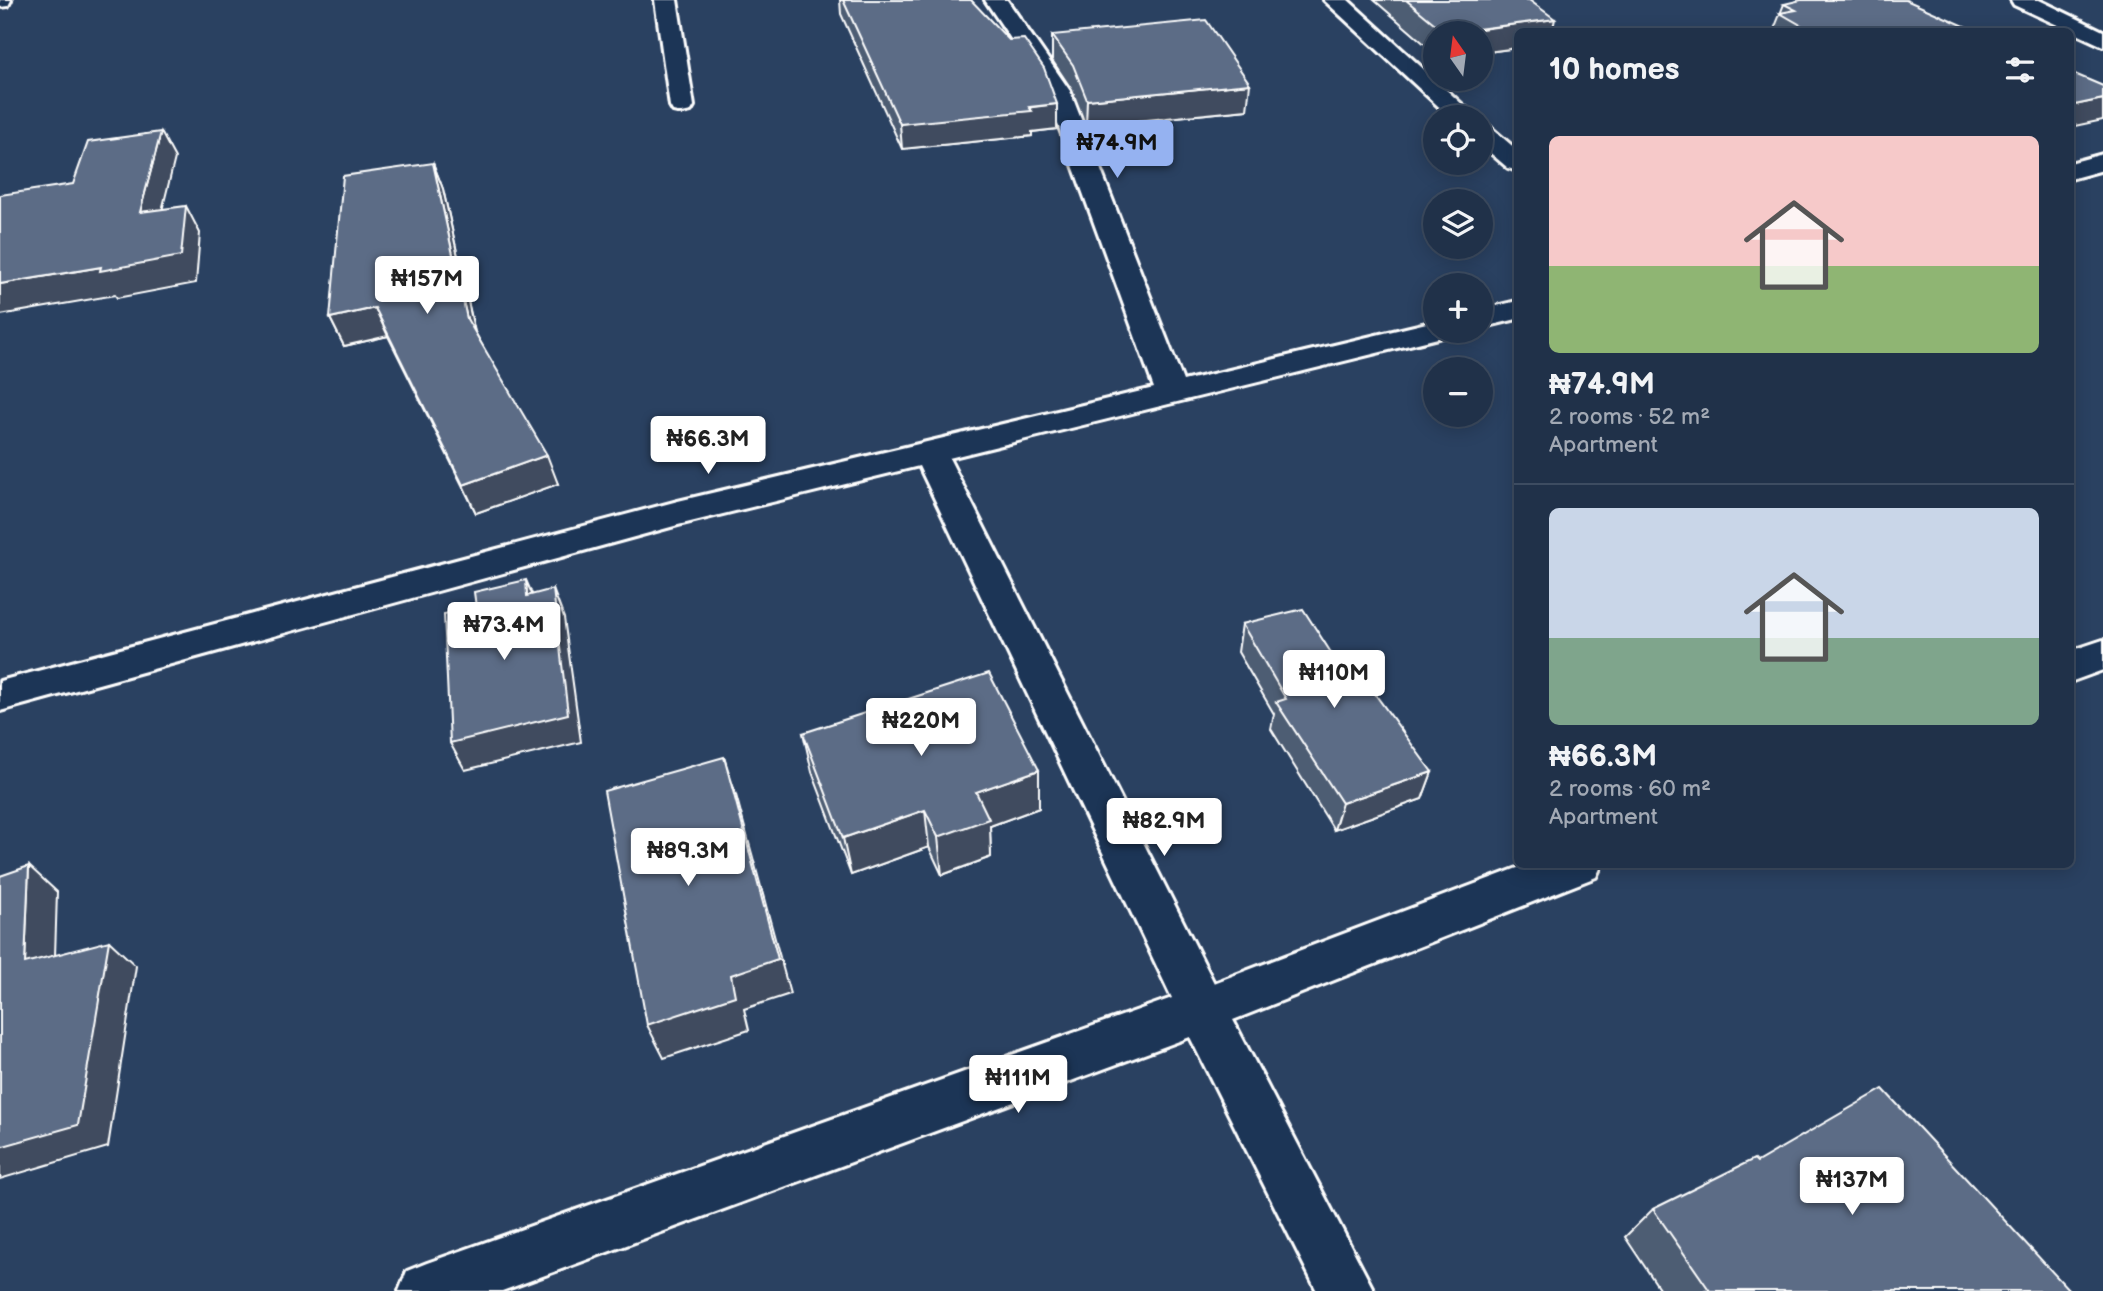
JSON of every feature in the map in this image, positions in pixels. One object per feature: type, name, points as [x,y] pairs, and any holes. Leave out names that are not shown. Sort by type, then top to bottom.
[{"type":"street","points":[[666,0],[682,106]]},
{"type":"street","points":[[996,0],[1058,91],[1172,393]]},
{"type":"street","points":[[1335,0],[1451,105]]},
{"type":"street","points":[[2022,0],[2103,39]]},
{"type":"street","points":[[1493,142],[1514,160]]},
{"type":"street","points":[[2074,170],[2103,162]]},
{"type":"street","points":[[1493,315],[1514,311]]},
{"type":"street","points":[[0,696],[678,513],[1423,333]]},
{"type":"street","points":[[929,452],[1202,1010],[1346,1291]]},
{"type":"street","points":[[2074,665],[2103,654]]},
{"type":"street","points":[[427,1291],[1202,1010],[1570,868]]},
{"type":"building","points":[[843,0],[971,0],[1009,40],[1024,39],[1044,68],[1057,104],[1029,107],[1032,111],[900,124]]},
{"type":"building","points":[[1406,0],[1529,0],[1555,19],[1493,27],[1493,21],[1431,21]]},
{"type":"building","points":[[1801,0],[1906,0],[1969,28],[1806,28],[1780,13],[1796,10],[1784,4]]},
{"type":"building","points":[[1206,20],[1250,84],[1087,100],[1073,65],[1052,35]]},
{"type":"building","points":[[2074,74],[2103,86],[2103,99],[2074,105]]},
{"type":"building","points":[[161,132],[140,212],[186,206],[181,256],[100,271],[101,267],[0,284],[0,195],[73,184],[88,142]]},
{"type":"building","points":[[433,163],[467,319],[547,455],[463,485],[375,308],[330,318],[343,176]]},
{"type":"building","points":[[526,580],[527,596],[553,589],[568,714],[450,743],[444,614],[476,607],[474,592]]},
{"type":"building","points":[[1303,609],[1348,679],[1361,675],[1432,772],[1342,803],[1276,702],[1286,699],[1242,624]]},
{"type":"building","points":[[989,673],[1039,770],[976,792],[989,819],[938,837],[925,810],[843,838],[803,733]]},
{"type":"building","points":[[724,757],[778,959],[731,975],[735,996],[647,1025],[604,791]]},
{"type":"building","points":[[29,866],[25,963],[109,941],[78,1125],[0,1147],[0,876]]},
{"type":"building","points":[[1883,1089],[2070,1291],[1710,1291],[1653,1209],[1754,1159],[1757,1162]]}]
